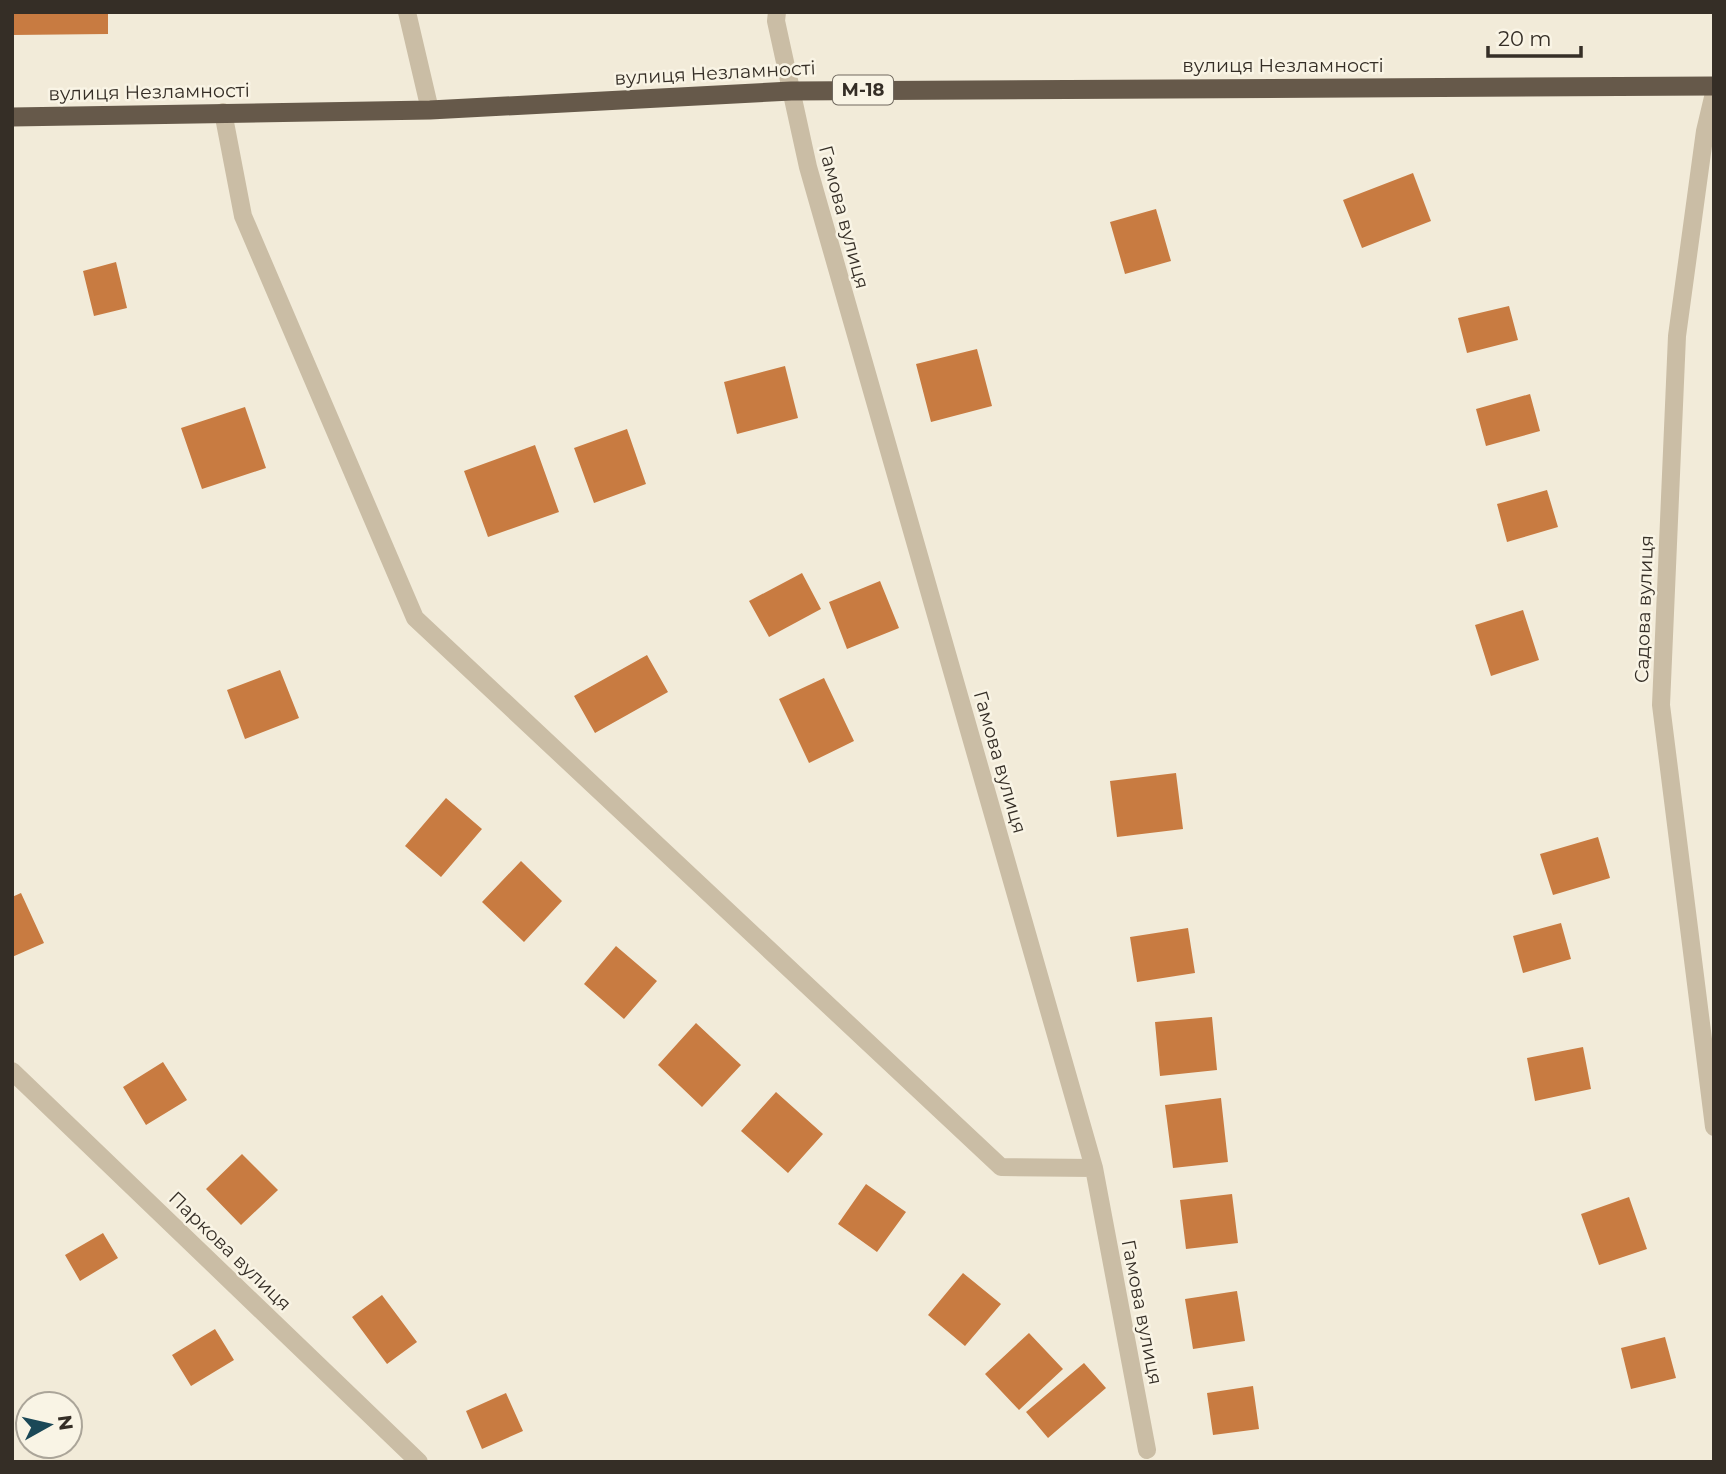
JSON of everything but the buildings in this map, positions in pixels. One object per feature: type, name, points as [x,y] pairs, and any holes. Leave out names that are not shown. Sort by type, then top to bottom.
[{"type":"highway","name":"вулиця Незламності","points":[[12,117],[430,110],[790,90],[1714,86]]},
{"type":"street","points":[[407,12],[430,110]]},
{"type":"street","name":"Гамова вулиця","points":[[776,12],[807,167],[1094,1168],[1147,1450]]},
{"type":"street","name":"Садова вулиця","points":[[1714,93],[1705,131],[1677,337],[1661,705],[1714,1126]]},
{"type":"street","points":[[223,113],[243,216],[415,618],[1001,1167],[1094,1168]]},
{"type":"street","name":"Паркова вулиця","points":[[12,1071],[419,1462]]}]
